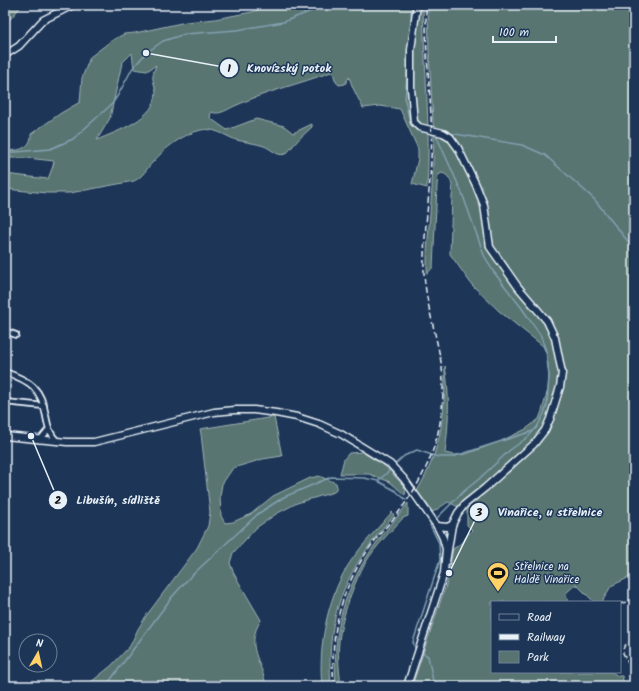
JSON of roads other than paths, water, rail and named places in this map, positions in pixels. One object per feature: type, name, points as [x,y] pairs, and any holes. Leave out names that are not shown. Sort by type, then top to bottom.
[{"type":"street","points":[[5,55],[19,46],[44,20],[72,5]]},
{"type":"street","points":[[417,5],[411,50],[411,88],[414,122],[419,127],[443,133],[450,137],[458,148],[484,205],[490,247],[518,287],[547,321],[555,338],[562,373],[560,387],[550,419],[545,430],[534,444],[462,507],[452,524],[447,528],[436,525]]},
{"type":"street","points":[[5,332],[16,335]]},
{"type":"street","points":[[5,372],[30,382],[38,391],[44,406],[49,429],[57,442]]},
{"type":"street","points":[[5,402],[44,406]]},
{"type":"street","points":[[5,436],[57,442],[94,442],[214,412],[235,410],[276,413],[297,417],[341,434],[390,464],[404,479],[436,525],[444,541],[446,562]]},
{"type":"street","points":[[40,440],[49,429]]},
{"type":"street","points":[[407,686],[444,573],[452,524]]},
{"type":"waterway","points":[[5,153],[50,149],[73,139],[112,104],[132,69],[146,53],[163,41],[185,34],[237,30],[283,22],[327,5]]},
{"type":"waterway","points":[[411,5],[411,31]]},
{"type":"waterway","points":[[408,62],[405,100],[409,118],[419,131],[436,135],[462,193],[484,255],[493,271],[541,336],[546,351],[549,376],[547,404],[544,414],[537,427],[528,437],[510,450],[463,492],[434,521]]},
{"type":"waterway","points":[[450,134],[522,145],[545,155],[594,199],[634,249]]},
{"type":"waterway","points":[[393,466],[404,456],[417,450],[438,457],[452,457],[533,431]]},
{"type":"waterway","points":[[106,686],[172,597],[189,578],[259,513],[284,497],[331,477],[364,478],[378,481],[391,469]]},
{"type":"waterway","points":[[378,481],[396,491],[406,500]]},
{"type":"waterway","points":[[416,651],[413,642],[440,560],[439,543],[430,525],[432,523]]},
{"type":"waterway","points":[[420,652],[428,656],[434,686]]},
{"type":"railway","points":[[334,686],[333,666],[336,627],[346,590],[364,556],[378,536],[403,507],[416,486],[428,464],[439,428],[443,391],[442,368],[427,297],[424,273],[431,146],[431,120],[426,42],[426,5]]},
{"type":"railway","points":[[621,604],[634,599]]},
{"type":"railway","points":[[631,682],[634,675],[623,653],[623,648],[634,640]]},
{"type":"place","name":"Knovízský potok","points":[[146,53]]},
{"type":"place","name":"Libušín, sídliště","points":[[31,436]]},
{"type":"place","name":"Vinařice, u střelnice","points":[[449,573]]},
{"type":"place","name":"Střelnice na Haldě Vinařice","points":[[498,592]]}]
